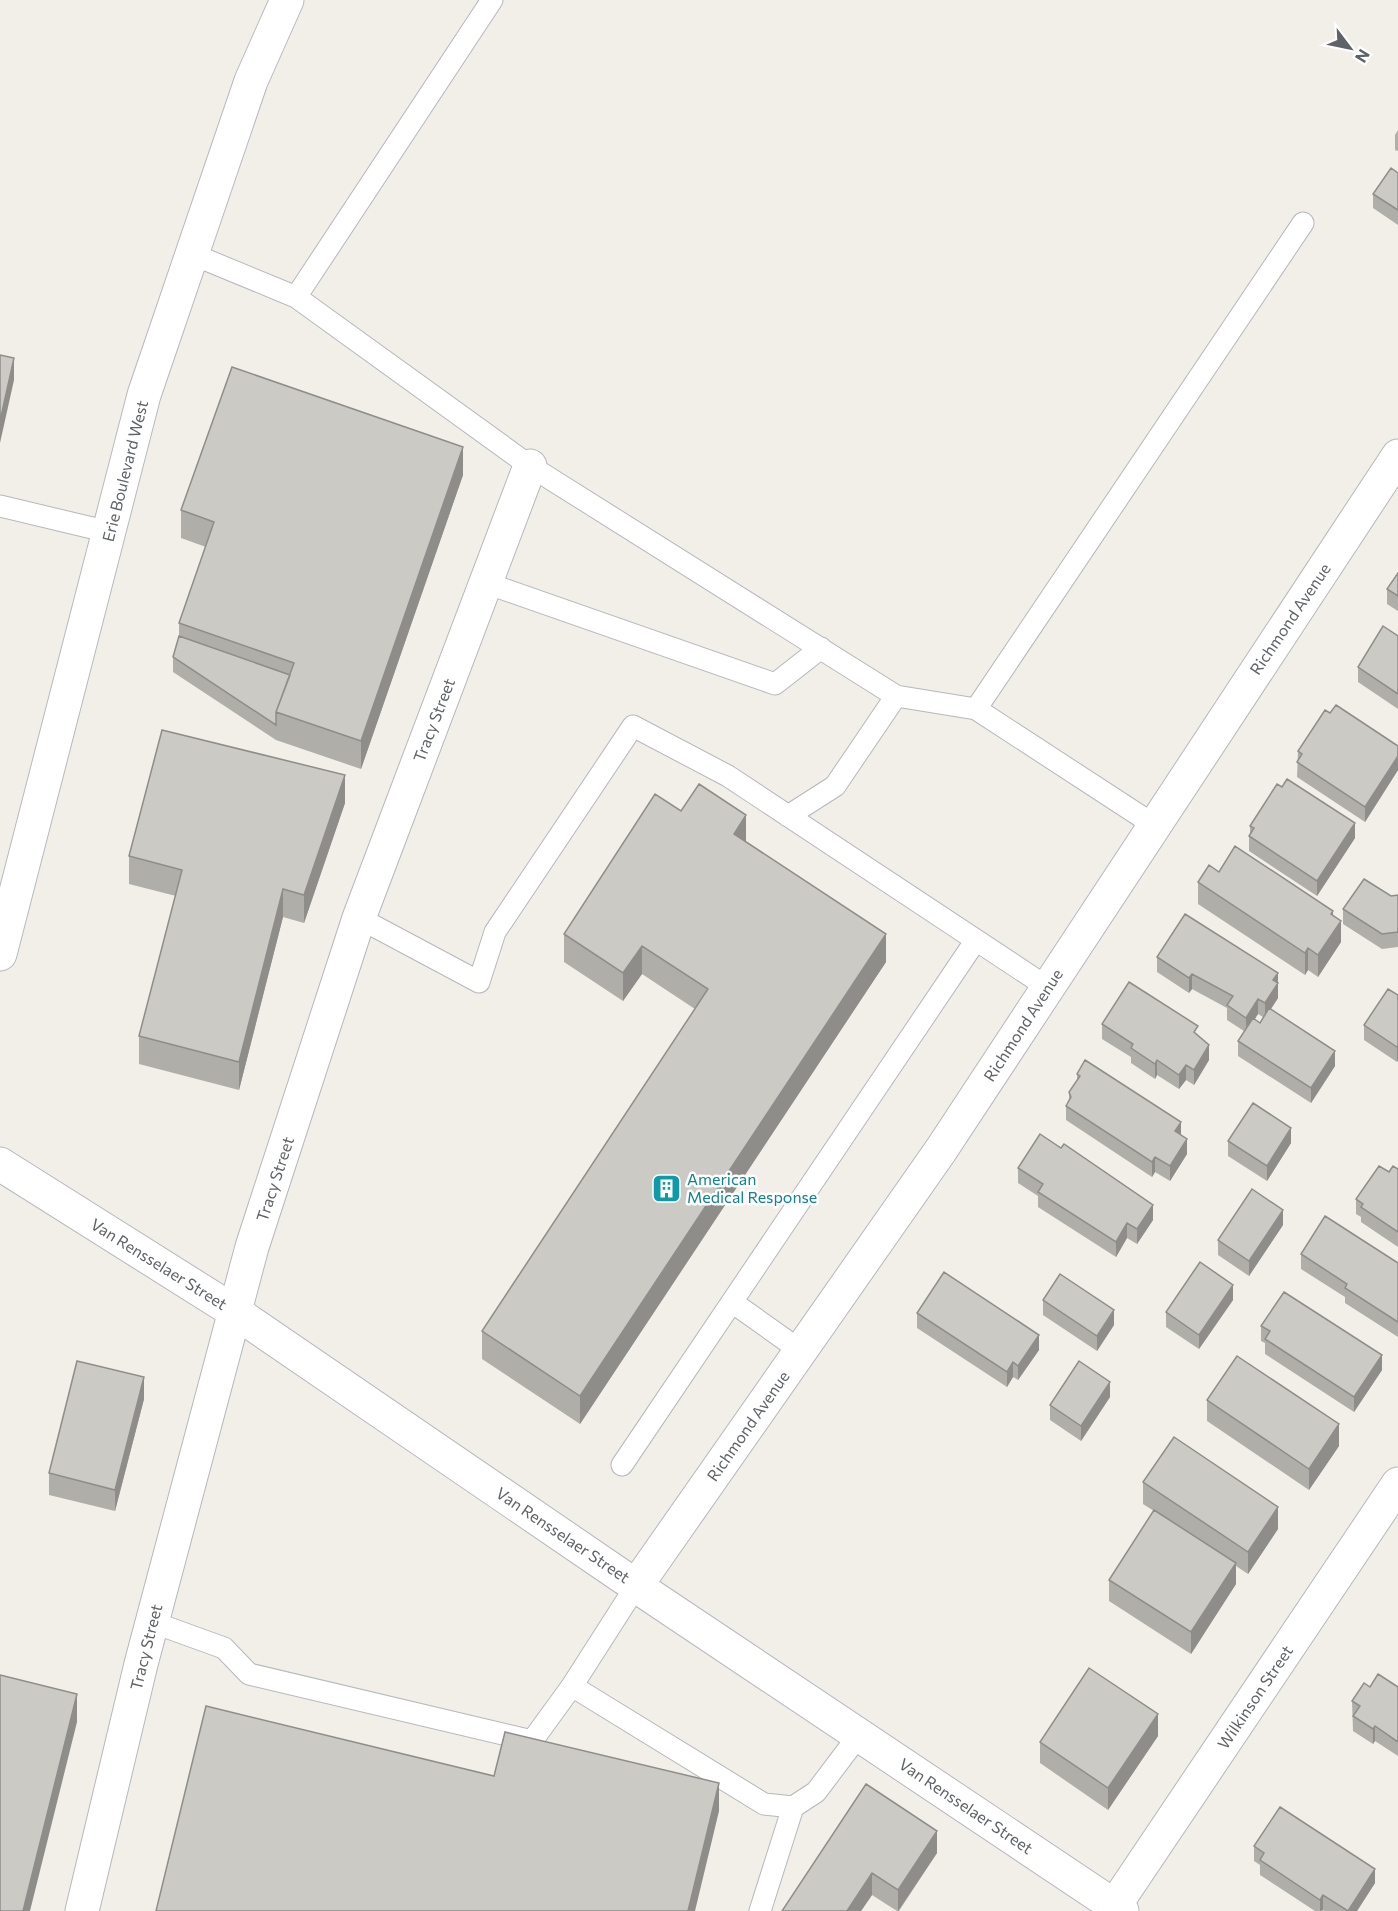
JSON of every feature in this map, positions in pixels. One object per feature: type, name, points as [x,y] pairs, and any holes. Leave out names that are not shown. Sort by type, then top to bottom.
[{"type":"street","name":"Erie Boulevard West","points":[[0,954],[7,900],[109,532],[144,395],[251,81],[287,0]]},
{"type":"street","name":"Richmond Avenue","points":[[636,1586],[941,1150],[1398,456]]},
{"type":"street","name":"Tracy Street","points":[[82,1911],[152,1622],[252,1247],[359,918],[530,466]]},
{"type":"street","name":"Van Rensselaer Street","points":[[0,1164],[235,1312],[636,1586],[1116,1909]]},
{"type":"street","name":"Wilkinson Street","points":[[1116,1909],[1398,1484]]},
{"type":"lane","points":[[296,297],[492,0]]},
{"type":"lane","points":[[976,709],[1303,223]]},
{"type":"lane","points":[[192,254],[296,297],[530,466],[896,696],[976,709],[1154,825]]},
{"type":"lane","points":[[0,506],[109,532]]},
{"type":"lane","points":[[486,583],[775,684],[821,648]]},
{"type":"lane","points":[[788,816],[836,786],[896,696]]},
{"type":"lane","points":[[359,918],[479,982],[495,932],[633,726],[728,776],[1047,987]]},
{"type":"lane","points":[[622,1465],[976,940]]},
{"type":"lane","points":[[732,1302],[801,1351]]},
{"type":"lane","points":[[152,1622],[224,1648],[249,1674],[532,1741],[572,1686],[636,1586]]},
{"type":"lane","points":[[572,1686],[764,1804],[793,1807],[816,1792],[859,1735]]},
{"type":"lane","points":[[760,1911],[793,1807]]},
{"type":"building","points":[[1391,168],[1398,173],[1398,210],[1373,194]]},
{"type":"building","points":[[0,355],[14,358],[0,421]]},
{"type":"building","points":[[232,367],[463,447],[361,741],[276,712],[294,663],[179,623],[214,522],[181,510]]},
{"type":"building","points":[[1398,573],[1398,596],[1387,589]]},
{"type":"building","points":[[1383,626],[1398,636],[1398,694],[1358,667]]},
{"type":"building","points":[[179,636],[290,675],[276,712],[276,725],[173,657]]},
{"type":"building","points":[[1336,705],[1398,746],[1398,756],[1365,807],[1297,762],[1302,754],[1298,751],[1325,710],[1330,713]]},
{"type":"building","points":[[162,730],[345,775],[304,895],[283,889],[239,1062],[139,1036],[182,870],[129,856]]},
{"type":"building","points":[[1287,779],[1355,823],[1317,881],[1249,836],[1254,828],[1250,826],[1277,784],[1282,787]]},
{"type":"building","name":"American Medical Response","points":[[699,784],[746,815],[734,834],[886,934],[580,1396],[482,1331],[708,989],[642,946],[623,973],[564,934],[655,794],[681,811]]},
{"type":"building","points":[[1235,846],[1333,911],[1331,914],[1341,921],[1318,955],[1308,948],[1305,953],[1198,882],[1209,865],[1219,872]]},
{"type":"building","points":[[1364,879],[1391,896],[1398,895],[1398,932],[1382,934],[1343,909]]},
{"type":"building","points":[[1185,914],[1278,973],[1273,980],[1278,983],[1265,1003],[1258,999],[1246,1018],[1227,1005],[1233,996],[1192,974],[1189,978],[1157,957]]},
{"type":"building","points":[[1129,982],[1198,1026],[1194,1032],[1209,1045],[1194,1070],[1186,1065],[1179,1075],[1157,1060],[1155,1064],[1131,1048],[1133,1044],[1102,1024]]},
{"type":"building","points":[[1388,989],[1398,995],[1397,1047],[1364,1025]]},
{"type":"building","points":[[1269,1008],[1335,1051],[1311,1088],[1238,1041],[1253,1018],[1260,1023]]},
{"type":"building","points":[[1085,1060],[1181,1122],[1175,1131],[1187,1139],[1170,1166],[1155,1157],[1152,1162],[1066,1106],[1071,1097],[1069,1092],[1080,1076],[1077,1074]]},
{"type":"building","points":[[1253,1103],[1291,1128],[1267,1166],[1228,1141]]},
{"type":"building","points":[[1040,1134],[1061,1148],[1064,1144],[1153,1205],[1137,1229],[1127,1223],[1116,1242],[1038,1192],[1043,1184],[1018,1168]]},
{"type":"building","points":[[1379,1166],[1389,1172],[1393,1166],[1398,1169],[1398,1232],[1361,1207],[1363,1204],[1356,1199]]},
{"type":"building","points":[[1252,1189],[1283,1210],[1249,1261],[1218,1240]]},
{"type":"building","points":[[1325,1216],[1398,1263],[1398,1322],[1345,1288],[1347,1284],[1301,1254]]},
{"type":"building","points":[[1200,1262],[1233,1285],[1199,1335],[1166,1312]]},
{"type":"building","points":[[944,1272],[1039,1335],[1018,1366],[1013,1362],[1007,1372],[917,1313]]},
{"type":"building","points":[[1060,1274],[1114,1310],[1097,1336],[1043,1300]]},
{"type":"building","points":[[1284,1292],[1382,1355],[1354,1397],[1265,1339],[1270,1331],[1261,1326]]},
{"type":"building","points":[[1237,1356],[1339,1424],[1309,1469],[1207,1400]]},
{"type":"building","points":[[77,1361],[144,1377],[115,1490],[49,1473]]},
{"type":"building","points":[[1079,1361],[1110,1382],[1081,1426],[1050,1405]]},
{"type":"building","points":[[1174,1437],[1278,1507],[1248,1552],[1143,1482]]},
{"type":"building","points":[[1154,1510],[1236,1563],[1191,1632],[1109,1580]]},
{"type":"building","points":[[1089,1668],[1158,1714],[1108,1788],[1040,1742]]},
{"type":"building","points":[[1378,1674],[1398,1687],[1398,1742],[1375,1726],[1373,1729],[1353,1716],[1360,1706],[1352,1701],[1364,1683],[1370,1687]]},
{"type":"building","points":[[0,1675],[77,1694],[23,1911],[0,1911]]},
{"type":"building","points":[[206,1706],[494,1776],[505,1732],[719,1783],[688,1911],[156,1911]]},
{"type":"building","points":[[866,1784],[937,1831],[898,1890],[872,1873],[847,1911],[782,1911]]},
{"type":"building","points":[[1280,1807],[1375,1869],[1348,1911],[1323,1895],[1320,1900],[1260,1860],[1264,1853],[1254,1846]]},
{"type":"place","name":"American Medical Response","points":[[666,1188]]}]
